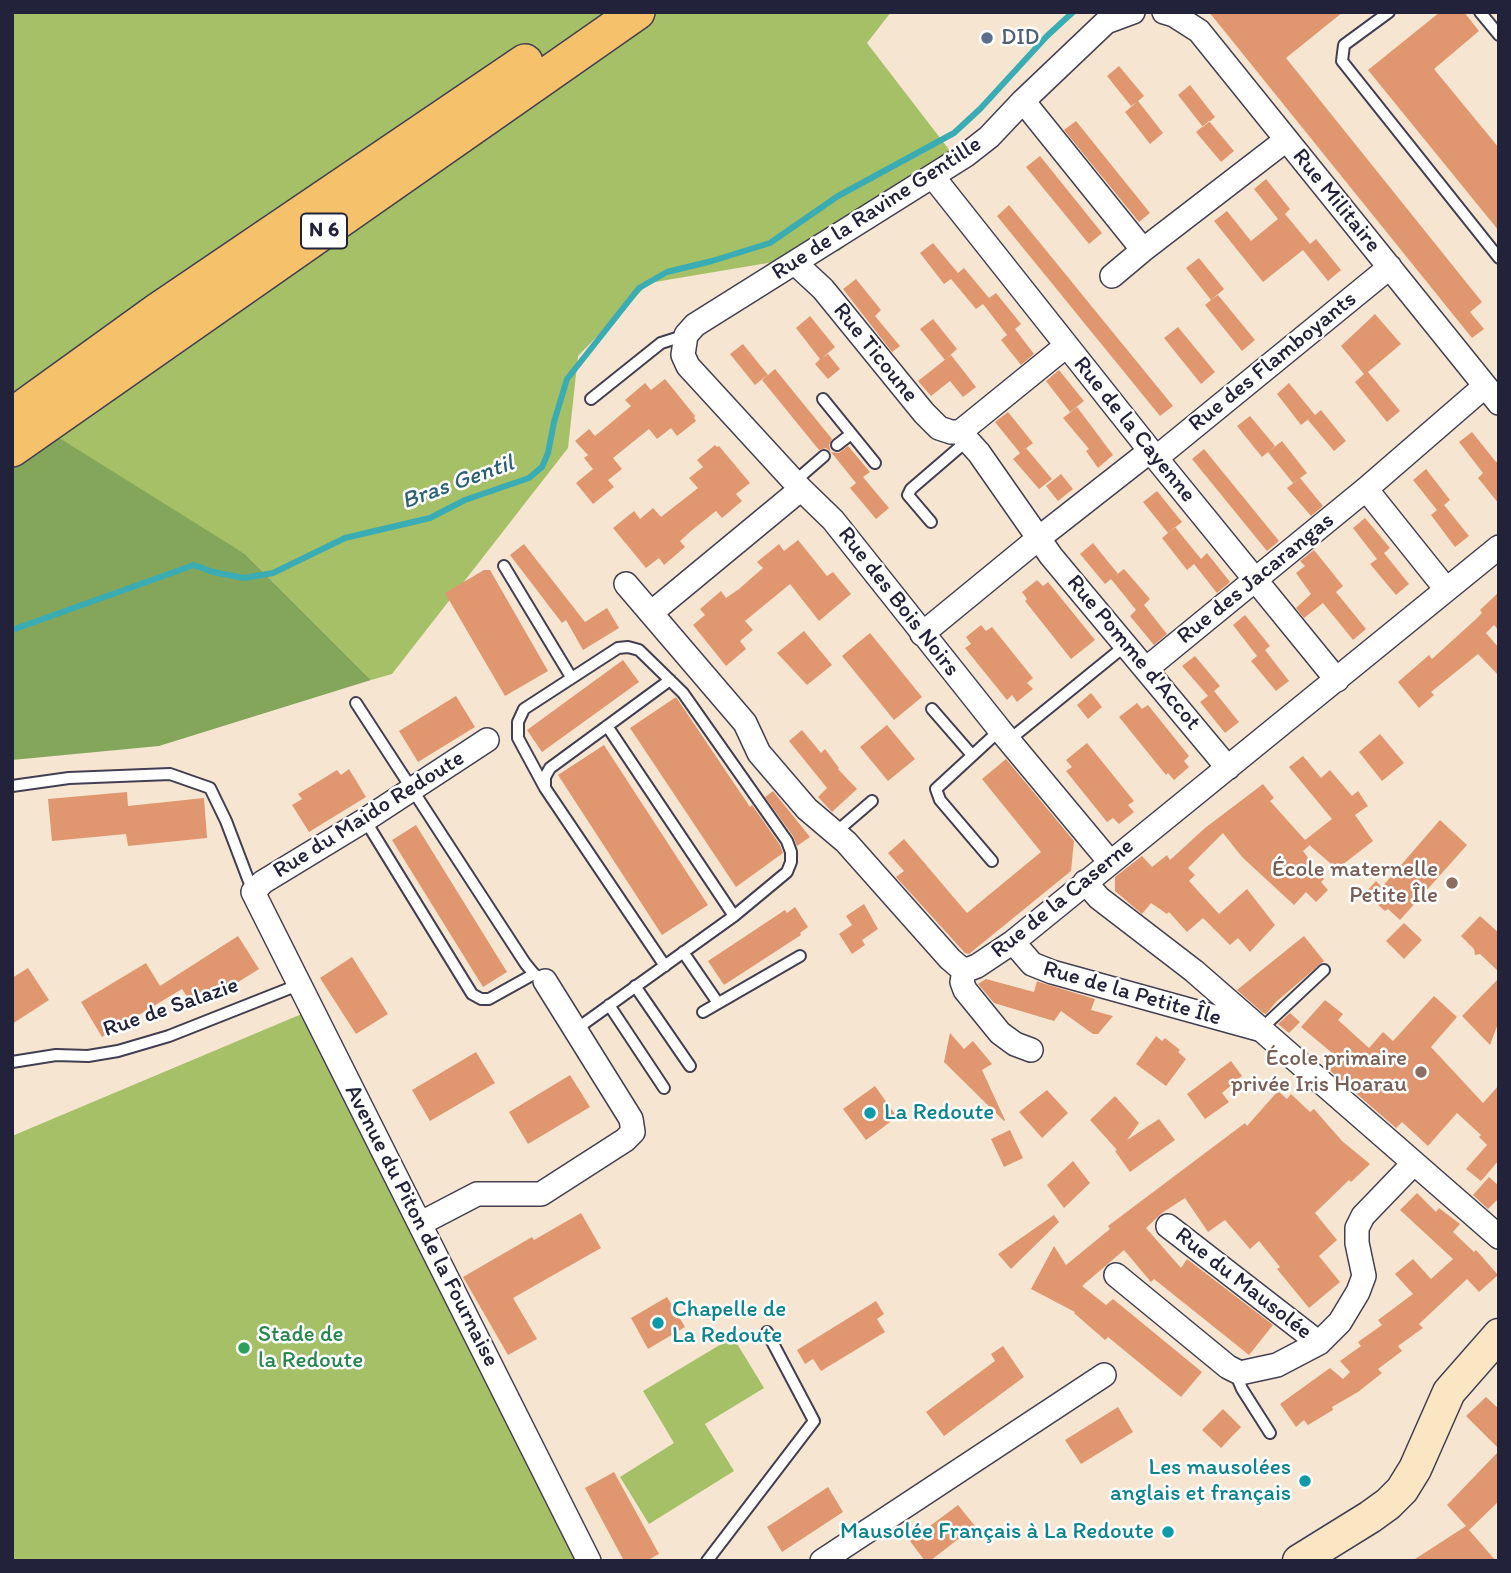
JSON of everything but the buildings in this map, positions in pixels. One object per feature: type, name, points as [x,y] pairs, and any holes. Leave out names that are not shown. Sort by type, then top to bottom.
[{"type":"main road","name":"N 6","points":[[12,416],[159,310],[597,12]]},
{"type":"main road","name":"N 6","points":[[12,449],[637,12]]},
{"type":"main road","points":[[1299,1561],[1370,1517],[1402,1490],[1415,1469],[1450,1392],[1499,1335]]},
{"type":"street","name":"Rue de la Ravine Gentille","points":[[685,342],[695,325],[933,178],[989,137],[1106,22],[1133,12]]},
{"type":"street","name":"Rue Militaire","points":[[1164,12],[1174,15],[1199,31],[1492,394]]},
{"type":"street","points":[[1023,101],[1143,250]]},
{"type":"street","points":[[1112,275],[1286,140]]},
{"type":"street","name":"Rue de la Cayenne","points":[[933,178],[1337,680]]},
{"type":"street","name":"Rue Ticoune","points":[[795,263],[823,289],[939,428],[964,436],[1039,538]]},
{"type":"street","name":"Rue des Flamboyants","points":[[922,634],[1039,538],[1153,454],[1390,267]]},
{"type":"street","name":"Rue des Bois Noirs","points":[[685,342],[684,355],[688,366],[833,520],[922,634],[1110,862]]},
{"type":"street","points":[[964,436],[1066,346]]},
{"type":"street","name":"Rue des Jacarangas","points":[[1146,669],[1366,489],[1492,394]]},
{"type":"street","points":[[651,613],[798,485]]},
{"type":"street","points":[[1366,489],[1446,589]]},
{"type":"street","name":"Rue Pomme d'Accot","points":[[1039,538],[1228,768]]},
{"type":"street","name":"Rue de la Caserne","points":[[625,584],[745,723],[758,753],[807,810],[836,832],[950,959],[964,971],[977,966],[1013,942],[1499,547]]},
{"type":"street","name":"Rue du Maido Redoute","points":[[253,892],[263,881],[365,820],[487,740]]},
{"type":"street","name":"Rue de la Petite Île","points":[[1085,882],[1099,898],[1194,971],[1499,1237]]},
{"type":"street","name":"Avenue du Piton de la Fournaise","points":[[253,892],[589,1561]]},
{"type":"street","name":"Rue de la Petite Île","points":[[1013,942],[1032,964],[1052,972],[1261,1029]]},
{"type":"street","points":[[964,971],[962,982],[965,990],[1000,1033],[1015,1044],[1031,1050]]},
{"type":"street","points":[[1179,1008],[1194,971]]},
{"type":"street","points":[[418,1220],[429,1219],[477,1194],[541,1194],[625,1140],[633,1132],[631,1119],[539,977]]},
{"type":"street","name":"Rue du Mausolée","points":[[1240,1373],[1277,1365],[1319,1343],[1340,1322],[1364,1276],[1357,1228],[1363,1216],[1414,1163]]},
{"type":"street","name":"Rue du Mausolée","points":[[1168,1226],[1319,1343]]},
{"type":"street","points":[[1115,1275],[1228,1367],[1240,1373]]},
{"type":"street","points":[[822,1561],[1104,1375]]},
{"type":"lane","points":[[1389,12],[1345,45],[1342,61],[1499,258]]},
{"type":"lane","points":[[1480,12],[1499,35]]},
{"type":"lane","points":[[591,399],[661,343],[685,342]]},
{"type":"lane","points":[[823,399],[875,463]]},
{"type":"lane","points":[[837,445],[851,434]]},
{"type":"lane","points":[[931,522],[908,495],[964,436]]},
{"type":"lane","points":[[798,485],[824,456]]},
{"type":"lane","points":[[504,566],[571,677]]},
{"type":"lane","points":[[992,861],[940,800],[936,789],[972,755],[1004,735],[1126,645]]},
{"type":"lane","points":[[575,1030],[734,916],[787,872],[791,862],[788,841],[683,693],[639,650],[618,648],[524,709],[518,722],[518,738],[545,788],[665,965]]},
{"type":"lane","points":[[545,788],[545,777],[550,768],[670,680]]},
{"type":"lane","points":[[356,703],[539,977],[489,999],[481,999],[472,993],[365,820]]},
{"type":"lane","points":[[932,709],[972,755]]},
{"type":"lane","points":[[607,726],[734,916]]},
{"type":"lane","points":[[12,786],[69,778],[170,774],[210,788],[253,892]]},
{"type":"lane","points":[[836,832],[872,801]]},
{"type":"lane","points":[[683,952],[718,1003]]},
{"type":"lane","points":[[703,1012],[800,956]]},
{"type":"lane","points":[[1261,1029],[1324,970]]},
{"type":"lane","name":"Rue de Salazie","points":[[12,1062],[56,1055],[88,1056],[118,1051],[169,1035],[298,985]]},
{"type":"lane","points":[[635,986],[690,1066]]},
{"type":"lane","points":[[609,1005],[664,1088]]},
{"type":"lane","points":[[707,1561],[814,1421],[767,1332]]},
{"type":"lane","points":[[1240,1373],[1239,1382],[1242,1389],[1270,1433]]},
{"type":"green space","points":[[12,12],[891,12],[867,43],[954,156],[839,251],[649,283],[578,356],[568,448],[392,674],[371,680],[245,554],[12,424]]},
{"type":"green space","points":[[12,424],[48,431],[245,554],[371,680],[159,746],[12,760]]},
{"type":"green space","name":"Stade de la Redoute","points":[[304,1013],[583,1561],[12,1561],[12,1136]]},
{"type":"green space","points":[[733,1337],[764,1388],[705,1424],[734,1471],[649,1524],[620,1477],[674,1443],[643,1391]]},
{"type":"waterway","name":"Bras Gentil","points":[[12,630],[194,565],[244,578],[273,573],[345,538],[430,518],[465,500],[529,478],[542,467],[548,453],[567,379],[639,288],[667,272],[770,243],[838,196],[954,133],[1073,12]]},
{"type":"place","name":"DID","points":[[987,38]]},
{"type":"place","name":"École maternelle Petite Île","points":[[1452,883]]},
{"type":"place","name":"École primaire privée Iris Hoarau","points":[[1421,1072]]},
{"type":"place","name":"La Redoute","points":[[870,1113]]},
{"type":"place","name":"Chapelle de La Redoute","points":[[658,1323]]},
{"type":"place","name":"Stade de la Redoute","points":[[244,1348]]},
{"type":"place","name":"Les mausolées anglais et français","points":[[1305,1481]]},
{"type":"place","name":"Mausolée Français à La Redoute","points":[[1168,1532]]}]
